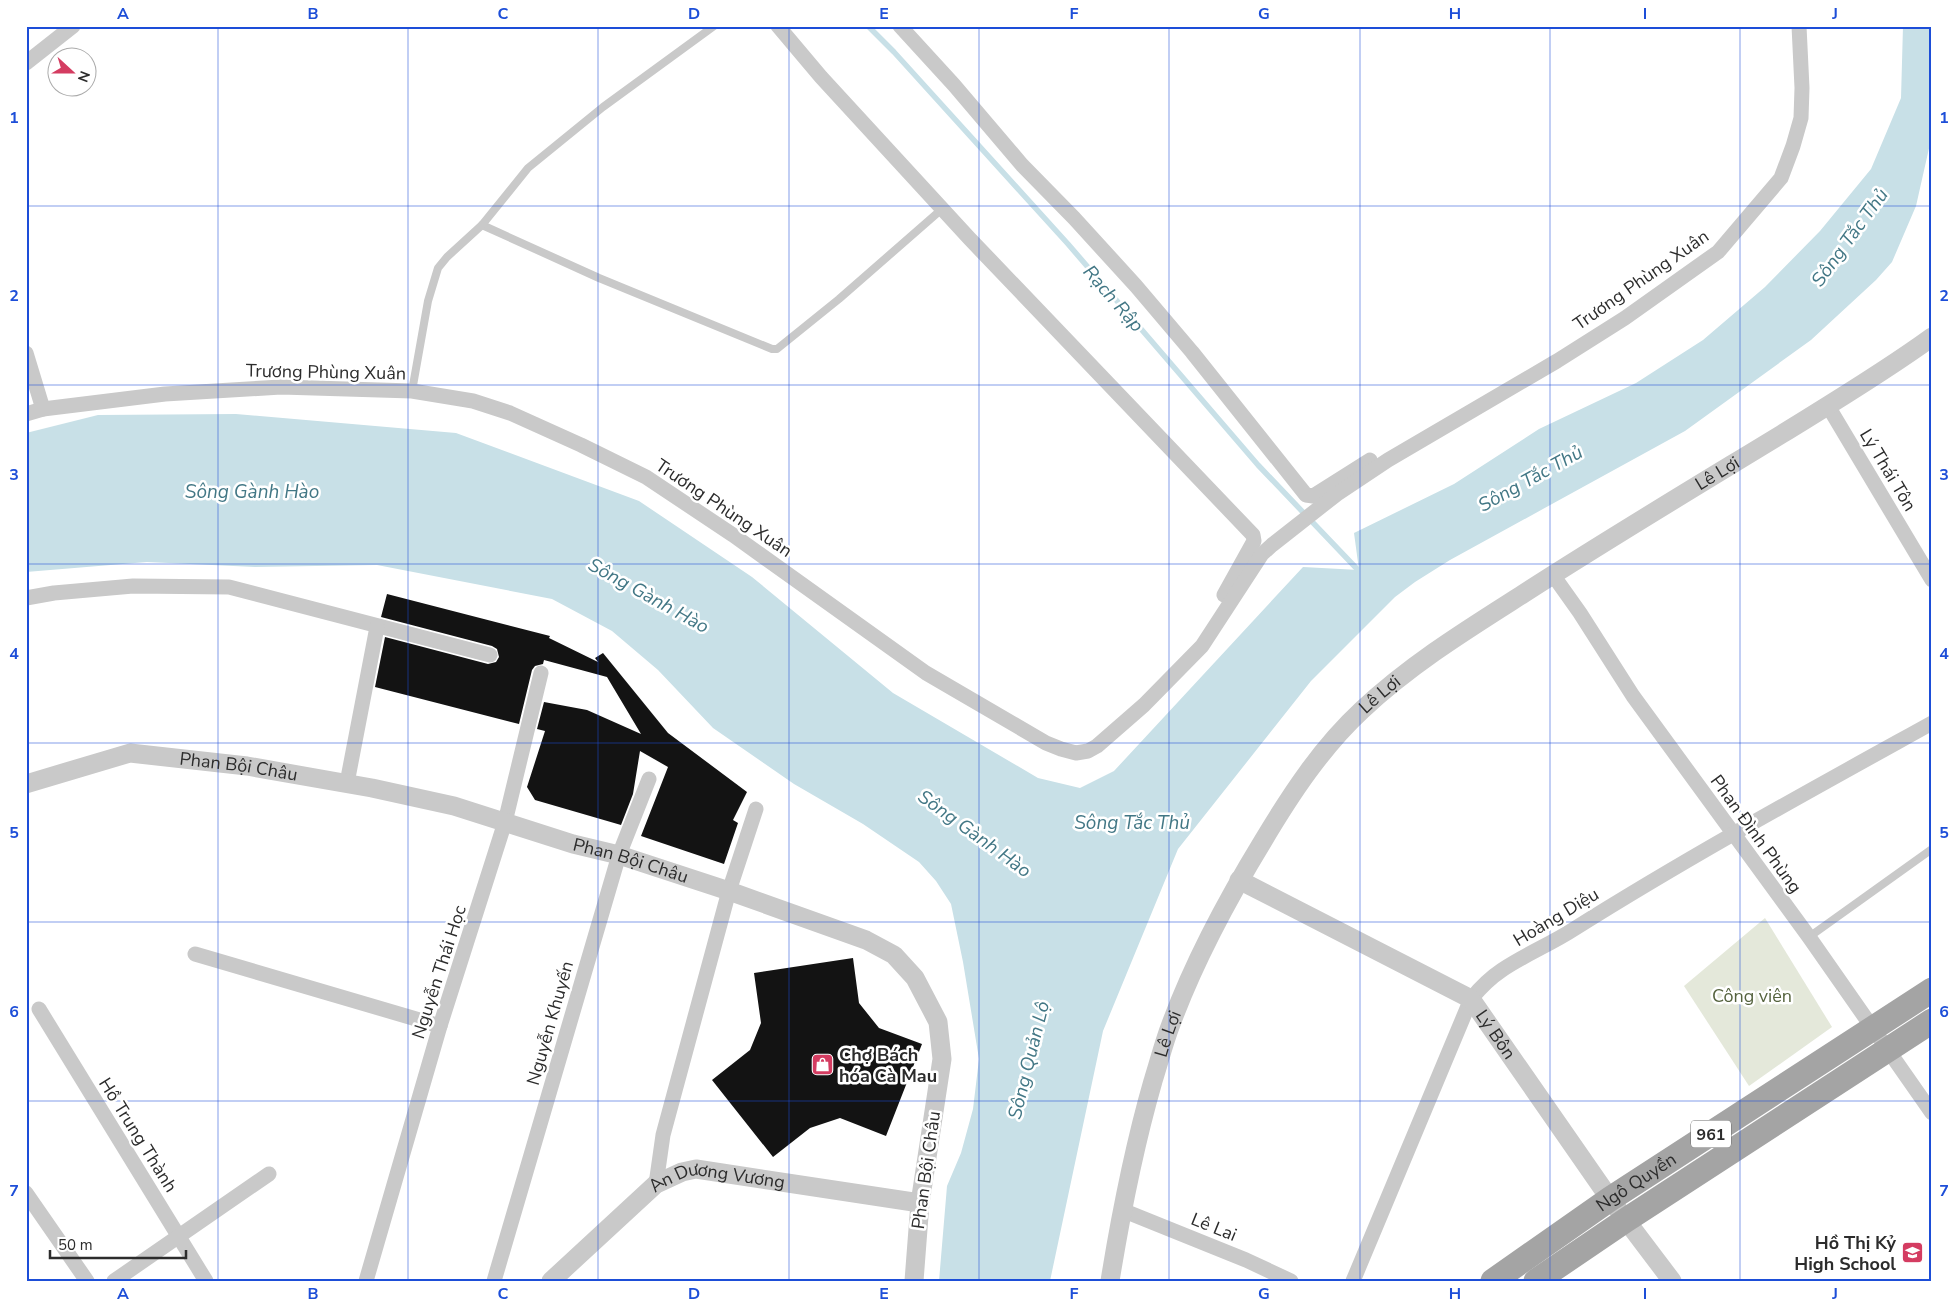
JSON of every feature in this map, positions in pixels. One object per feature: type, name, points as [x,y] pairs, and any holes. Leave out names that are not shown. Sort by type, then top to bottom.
[{"type":"main road","name":"Ngô Quyền","points":[[1493,1281],[1610,1199],[1932,990]]},
{"type":"main road","name":"Ngô Quyền","points":[[1536,1281],[1626,1220],[1932,1021]]},
{"type":"street","points":[[26,63],[73,26]]},
{"type":"street","points":[[778,26],[821,77],[942,209],[1253,535],[1254,541],[1224,594],[1218,620]]},
{"type":"street","points":[[900,26],[954,85],[1022,165],[1074,218],[1142,293],[1192,352],[1306,495],[1313,496],[1370,459],[1380,458],[1388,460]]},
{"type":"street","name":"Trương Phùng Xuân","points":[[26,414],[42,409],[165,394],[281,388],[412,391],[473,400],[510,413],[581,444],[646,477],[733,535],[926,673],[1046,743],[1061,750],[1076,753],[1088,751],[1097,746],[1144,705],[1195,652],[1262,554],[1272,545],[1337,494],[1388,460],[1557,361],[1625,318],[1718,252],[1781,178],[1793,146],[1800,118],[1802,88],[1798,26]]},
{"type":"street","name":"Lê Lợi","points":[[1110,1281],[1122,1210],[1140,1126],[1169,1028],[1207,939],[1239,880],[1315,763],[1346,725],[1407,672],[1453,639],[1553,575],[1828,406],[1932,337]]},
{"type":"street","points":[[26,354],[42,409]]},
{"type":"street","name":"Lý Thái Tôn","points":[[1828,406],[1932,580]]},
{"type":"street","name":"Phan Đình Phùng","points":[[1553,575],[1580,613],[1633,696],[1809,937],[1932,1113]]},
{"type":"street","points":[[26,598],[54,592],[133,586],[229,587],[490,656]]},
{"type":"street","points":[[347,783],[377,627]]},
{"type":"street","name":"Nguyễn Thái Học","points":[[366,1281],[440,1026],[506,822],[541,673]]},
{"type":"street","name":"Hoàng Diệu","points":[[1353,1281],[1471,999],[1481,987],[1502,970],[1558,940],[1616,903],[1733,834],[1932,723]]},
{"type":"street","name":"Phan Bội Châu","points":[[26,784],[130,753],[247,766],[347,783],[454,806],[572,844],[619,855],[729,891],[866,940],[894,955],[915,978],[938,1022],[942,1059],[920,1203],[914,1281]]},
{"type":"street","name":"Nguyễn Khuyến","points":[[494,1281],[619,855],[649,779]]},
{"type":"street","points":[[656,1184],[663,1135],[729,891],[756,809]]},
{"type":"street","name":"Lý Bôn","points":[[1239,880],[1471,999],[1610,1199],[1672,1281]]},
{"type":"street","points":[[195,954],[440,1026]]},
{"type":"street","name":"Hồ Trung Thành","points":[[39,1009],[206,1281]]},
{"type":"street","name":"An Dương Vương","points":[[551,1281],[656,1184],[682,1172],[696,1169],[920,1203]]},
{"type":"street","points":[[114,1281],[269,1174]]},
{"type":"street","points":[[26,1193],[87,1281]]},
{"type":"street","name":"Lê Lai","points":[[1122,1210],[1246,1260],[1291,1281]]},
{"type":"lane","points":[[412,391],[428,301],[438,268],[447,257],[482,225],[528,168],[603,107],[714,26]]},
{"type":"lane","points":[[482,225],[599,278],[772,349],[777,349],[839,299],[942,209]]},
{"type":"lane","points":[[1809,937],[1932,849]]},
{"type":"green space","name":"Công viên","points":[[1765,918],[1832,1027],[1749,1086],[1684,986]]},
{"type":"water","points":[[1903,26],[1932,26],[1932,135],[1916,206],[1892,262],[1876,280],[1811,340],[1685,431],[1450,560],[1395,597],[1311,681],[1178,849],[1103,1031],[1050,1281],[939,1281],[947,1186],[961,1153],[973,1109],[979,1059],[951,904],[936,881],[919,862],[863,824],[794,784],[713,728],[658,670],[612,631],[552,599],[377,565],[255,567],[147,562],[26,572],[26,433],[98,415],[236,414],[456,433],[639,501],[752,577],[893,693],[1038,778],[1080,788],[1114,771],[1303,567],[1359,570],[1354,533],[1454,484],[1539,429],[1636,383],[1703,340],[1765,287],[1820,231],[1871,169],[1901,98]]},
{"type":"building","points":[[387,594],[550,636],[549,638],[598,662],[595,658],[603,653],[668,733],[747,792],[733,820],[738,823],[724,864],[641,836],[668,767],[640,751],[633,794],[621,825],[535,800],[527,787],[545,731],[537,729],[544,702],[587,710],[641,734],[607,677],[544,660],[543,664],[535,666],[532,670],[519,724],[375,687],[385,637],[488,664],[496,662],[499,657],[497,649],[492,646],[381,617]]},
{"type":"building","name":"Chợ Bách hóa Cà Mau","points":[[853,958],[859,1003],[879,1028],[922,1044],[886,1136],[840,1118],[810,1128],[773,1157],[712,1080],[750,1050],[761,1023],[754,973]]},
{"type":"waterway","name":"Rạch Rập","points":[[868,26],[894,52],[1068,244],[1258,465],[1359,571]]},
{"type":"place","name":"Chợ Bách hóa Cà Mau","points":[[823,1065]]},
{"type":"place","name":"Hồ Thị Kỷ High School","points":[[1912,1253]]},
{"type":"water label","name":"Sông Tắc Thủ","points":[[1849,237]]},
{"type":"water label","name":"Sông Tắc Thủ","points":[[1530,478]]},
{"type":"water label","name":"Sông Gành Hào","points":[[252,491]]},
{"type":"water label","name":"Sông Gành Hào","points":[[649,595]]},
{"type":"water label","name":"Sông Tắc Thủ","points":[[1132,822]]},
{"type":"water label","name":"Sông Gành Hào","points":[[975,833]]},
{"type":"water label","name":"Sông Quản Lộ","points":[[1028,1060]]}]
